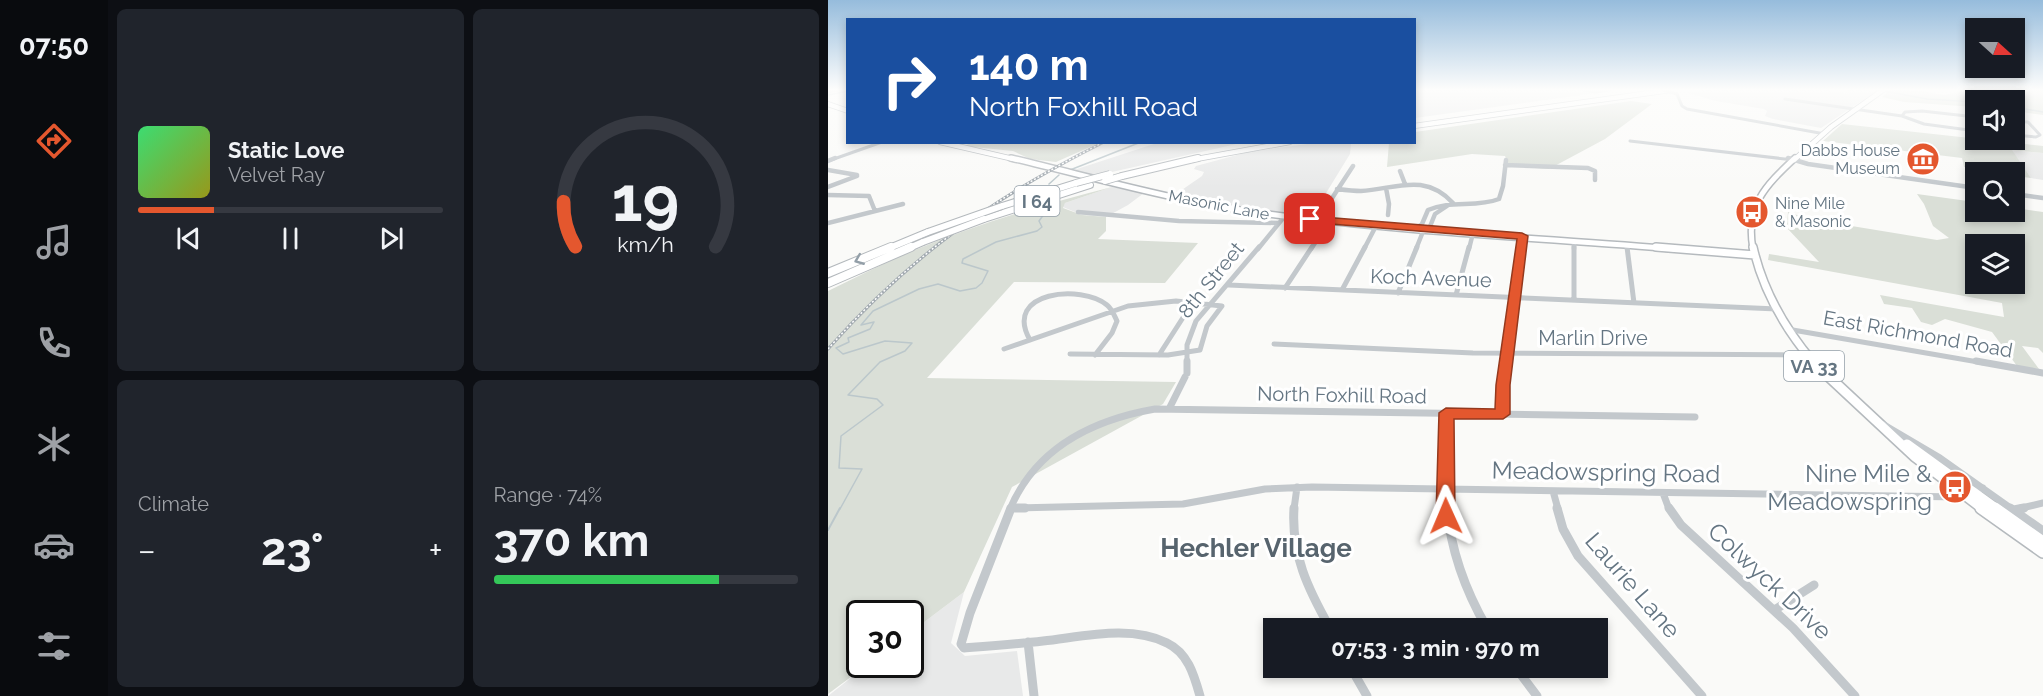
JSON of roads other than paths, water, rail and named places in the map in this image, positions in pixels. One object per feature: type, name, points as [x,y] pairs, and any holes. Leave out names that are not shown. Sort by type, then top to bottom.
[{"type":"highway","name":"I 64","points":[[828,273],[928,232],[1076,183],[1188,155],[1249,144]]},
{"type":"highway","name":"I 64","points":[[828,284],[923,242],[984,219],[1090,185],[1208,156],[1278,144]]},
{"type":"main road","name":"VA 33","points":[[1838,122],[1763,189],[1755,204],[1751,220],[1755,255],[1766,289],[1805,355],[1834,387],[1897,438],[1914,456],[1975,492],[2043,542]]},
{"type":"main road","name":"Masonic Lane","points":[[948,144],[1059,171],[1284,217],[1755,255]]},
{"type":"main road","name":"VA 33","points":[[1975,492],[2043,552]]},
{"type":"street","points":[[1761,122],[1825,134]]},
{"type":"street","points":[[1920,122],[1965,130]]},
{"type":"street","points":[[2025,136],[2039,137],[2028,122]]},
{"type":"street","points":[[1630,141],[1794,160],[1808,164],[1965,186]]},
{"type":"street","points":[[828,161],[876,144]]},
{"type":"street","points":[[1415,229],[1422,224],[1430,209],[1444,204],[1483,204],[1499,199],[1503,194],[1506,162],[1588,168],[1595,171],[1595,180]]},
{"type":"street","points":[[1323,212],[1353,166]]},
{"type":"street","points":[[828,170],[857,176],[828,187]]},
{"type":"street","points":[[1400,171],[1405,184]]},
{"type":"street","points":[[1337,189],[1360,191],[1405,184],[1425,184],[1437,188],[1453,203]]},
{"type":"street","points":[[1386,188],[1389,204],[1388,215]]},
{"type":"street","points":[[828,195],[869,196],[875,211]]},
{"type":"street","points":[[2025,196],[2043,198]]},
{"type":"street","points":[[1398,293],[1437,211],[1453,203]]},
{"type":"street","points":[[828,223],[903,204]]},
{"type":"street","name":"Masonic Lane","points":[[1078,212],[1179,221],[1278,223]]},
{"type":"street","name":"8th Street","points":[[1169,409],[1186,375],[1193,327],[1284,217]]},
{"type":"street","points":[[1285,288],[1329,222]]},
{"type":"street","points":[[1342,291],[1376,226]]},
{"type":"street","points":[[1456,295],[1473,233]]},
{"type":"street","points":[[1503,414],[1503,385],[1522,236]]},
{"type":"street","points":[[1574,242],[1574,300]]},
{"type":"street","points":[[1627,246],[1634,303]]},
{"type":"street","name":"Koch Avenue","points":[[1229,285],[1777,309]]},
{"type":"street","points":[[1030,340],[1023,328],[1024,317],[1030,307],[1043,296],[1095,299],[1107,304],[1113,311],[1116,325],[1095,355]]},
{"type":"street","points":[[1004,349],[1113,311],[1152,302],[1211,303],[1222,306],[1207,326],[1201,349],[1159,355],[1070,354]]},
{"type":"street","points":[[1159,355],[1193,302]]},
{"type":"street","name":"East Richmond Road","points":[[1787,328],[1849,337],[2043,373]]},
{"type":"street","name":"Marlin Drive","points":[[1274,344],[1508,354],[1805,355]]},
{"type":"street","name":"North Foxhill Road","points":[[1028,642],[964,648],[961,644],[1019,490],[1047,455],[1071,437],[1111,419],[1143,411],[1169,409],[1695,417]]},
{"type":"street","points":[[1446,413],[1447,528],[1456,566],[1473,606],[1481,618]]},
{"type":"street","points":[[1873,419],[1916,442],[1975,492],[2013,510],[2043,531]]},
{"type":"street","points":[[1297,487],[1292,520],[1295,555],[1304,579],[1325,618]]},
{"type":"street","name":"Meadowspring Road","points":[[1012,508],[1183,504],[1265,489],[1297,487],[1663,493],[1975,492]]},
{"type":"street","name":"Laurie Lane","points":[[1553,491],[1563,529],[1578,556],[1702,696]]},
{"type":"street","name":"Colwyck Drive","points":[[1663,493],[1669,509],[1681,525],[1776,609],[1855,696]]},
{"type":"street","points":[[2013,510],[2043,503]]},
{"type":"street","points":[[1776,609],[1814,585]]},
{"type":"street","points":[[1034,696],[1028,642],[1127,633],[1160,638],[1176,648],[1189,663],[1197,681],[1200,696]]},
{"type":"street","points":[[1357,678],[1367,696]]},
{"type":"street","points":[[1524,678],[1537,696]]},
{"type":"waterway","points":[[1070,170],[1136,144]]},
{"type":"waterway","points":[[1049,184],[1059,175]]},
{"type":"waterway","points":[[840,509],[862,469],[839,468],[841,436],[883,405],[877,399],[848,395],[880,362],[905,351],[912,343],[885,341],[843,354],[836,348],[849,342],[848,338],[870,329],[874,322],[861,325],[873,311],[919,289],[938,284],[960,291],[976,288],[982,283],[988,271],[962,263],[963,259],[996,242],[1037,231],[1042,227],[1039,221],[1052,203]]},
{"type":"waterway","points":[[828,530],[840,508]]},
{"type":"railway","points":[[828,349],[890,285],[956,231],[1026,184],[1100,144]]},
{"type":"place","name":"Dabbs House Museum","points":[[1923,159]]},
{"type":"place","name":"Nine Mile & Masonic","points":[[1752,212]]},
{"type":"place","name":"Nine Mile & Meadowspring","points":[[1955,487]]},
{"type":"district","name":"Hechler Village","points":[[1256,548]]}]
